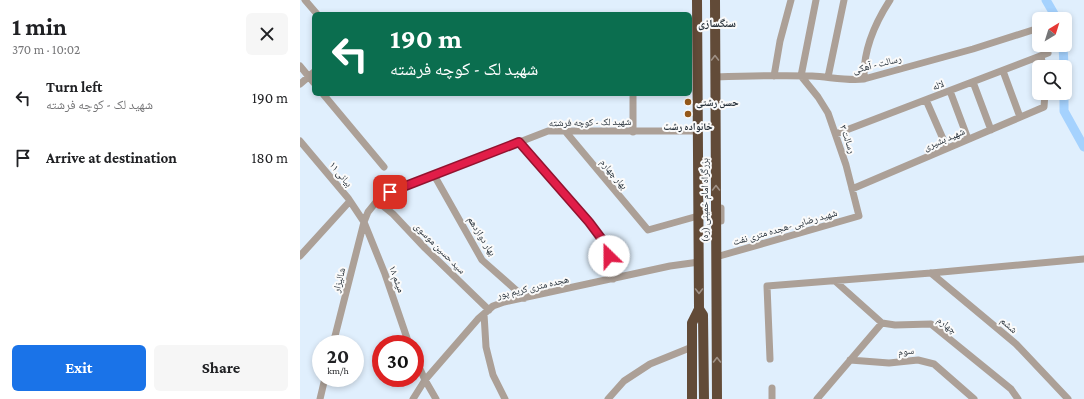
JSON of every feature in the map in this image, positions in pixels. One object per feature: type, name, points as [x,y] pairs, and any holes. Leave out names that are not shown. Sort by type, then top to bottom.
[{"type":"highway","name":"بزرگراه امام خمینی (ره)","points":[[692,399],[692,322],[699,309],[698,131],[694,78],[694,28],[697,0]]},
{"type":"highway","name":"بزرگراه امام خمینی (ره)","points":[[715,0],[715,77],[719,256],[717,399]]},
{"type":"highway","name":"بزرگراه امام خمینی (ره)","points":[[699,309],[703,315],[704,399]]},
{"type":"street","points":[[305,0],[315,12]]},
{"type":"street","points":[[774,76],[780,41],[791,0]]},
{"type":"street","points":[[801,76],[816,0]]},
{"type":"street","points":[[828,77],[844,0]]},
{"type":"street","points":[[864,79],[864,69],[872,35],[880,15],[890,0]]},
{"type":"street","name":"رسالت - آهکی","points":[[715,77],[801,76],[851,80],[864,79],[973,49],[1032,30]]},
{"type":"street","name":"لاله","points":[[836,134],[1045,55],[1044,60]]},
{"type":"street","points":[[300,66],[311,74],[300,84]]},
{"type":"street","points":[[1003,71],[1020,117]]},
{"type":"street","name":"رسالت ۳","points":[[801,76],[825,108],[836,134],[846,165],[859,216]]},
{"type":"street","points":[[973,82],[991,130]]},
{"type":"street","points":[[950,91],[968,139]]},
{"type":"street","points":[[325,96],[384,167]]},
{"type":"street","points":[[633,96],[633,132]]},
{"type":"street","points":[[926,100],[947,148]]},
{"type":"street","name":"شهید بشیری","points":[[852,189],[1044,107],[1044,100]]},
{"type":"street","name":"شهید لک - کوچه فرشته","points":[[364,222],[368,212],[381,196],[398,188],[548,131],[698,131]]},
{"type":"street","name":"بهار چهارم","points":[[565,131],[648,230],[698,216]]},
{"type":"street","name":"بیانی ۱۱","points":[[300,141],[350,201],[364,222]]},
{"type":"street","points":[[519,142],[589,222],[604,242],[608,253],[613,279]]},
{"type":"street","name":"بهار دوازدهم","points":[[434,175],[482,260],[525,298]]},
{"type":"street","points":[[300,256],[350,201]]},
{"type":"street","name":"سید حسین موسوی","points":[[377,201],[393,214],[486,312]]},
{"type":"street","points":[[719,256],[721,208]]},
{"type":"street","name":"شهید رضایی -هجده متری نفت","points":[[719,256],[859,216]]},
{"type":"street","name":"شالیزار","points":[[335,335],[364,222]]},
{"type":"street","name":"میثم ۱۸","points":[[364,222],[385,274],[406,335]]},
{"type":"street","points":[[770,359],[767,286],[931,274],[1084,260]]},
{"type":"street","name":"هجده متری کریم پور","points":[[413,399],[425,380],[478,319],[493,306],[504,302],[670,266],[698,262]]},
{"type":"street","name":"ششم","points":[[931,274],[1016,344],[1068,399]]},
{"type":"street","points":[[817,399],[882,323],[835,281]]},
{"type":"street","points":[[486,312],[486,347],[493,376],[505,399]]},
{"type":"street","name":"چهارم","points":[[882,323],[894,325],[931,324],[1010,389],[1018,399]]},
{"type":"street","points":[[608,399],[624,381],[650,364],[692,347]]},
{"type":"street","name":"سوم","points":[[850,360],[889,363],[918,360],[934,364],[974,399]]},
{"type":"street","points":[[425,380],[436,399]]},
{"type":"street","points":[[319,398],[322,387]]},
{"type":"street","points":[[772,388],[772,399]]},
{"type":"waterway","points":[[1046,0],[1053,12]]},
{"type":"waterway","points":[[1063,52],[1064,60]]},
{"type":"waterway","points":[[1064,100],[1064,111],[1084,147]]},
{"type":"place","name":"حسن رشتی","points":[[688,102]]},
{"type":"place","name":"خانواده رشت","points":[[688,114]]},
{"type":"district","name":"سنگسازی","points":[[717,23]]},
{"type":"route","points":[[390,192],[519,142],[589,222],[604,242],[609,256]]}]
